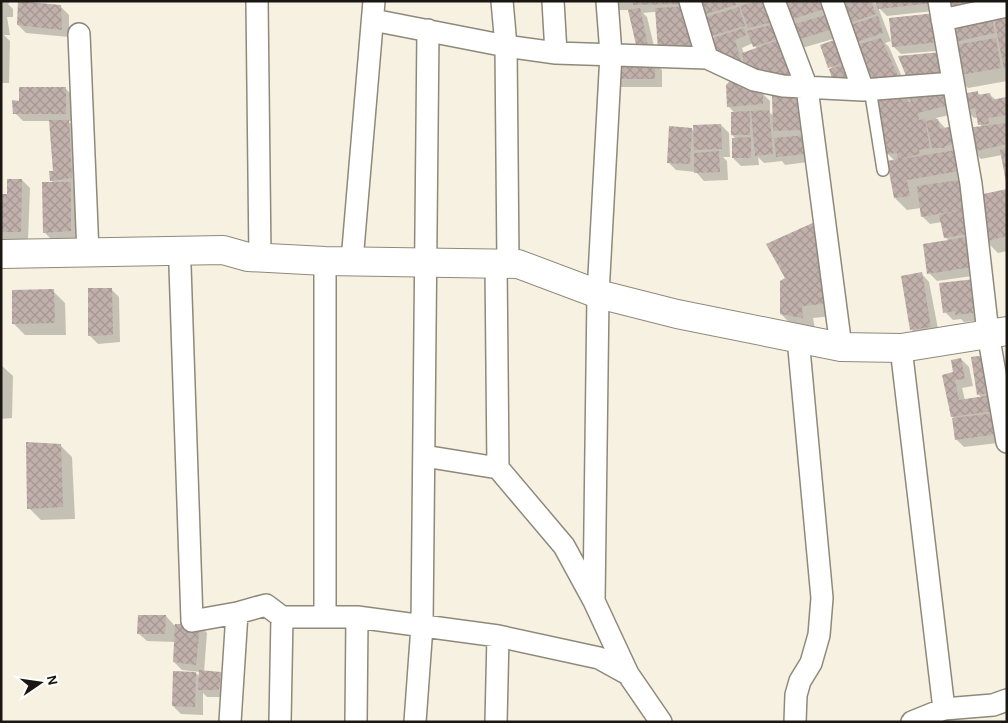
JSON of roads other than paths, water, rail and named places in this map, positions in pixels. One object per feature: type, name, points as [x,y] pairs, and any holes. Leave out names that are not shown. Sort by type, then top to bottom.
[{"type":"main road","points":[[1,254],[223,250],[254,257],[326,261],[518,264],[598,294],[677,314],[841,347],[901,348],[998,332]]},
{"type":"main road","points":[[1,270],[224,264],[254,257]]},
{"type":"street","points":[[254,257],[257,1]]},
{"type":"street","points":[[498,468],[506,46],[502,1]]},
{"type":"street","points":[[553,1],[556,53]]},
{"type":"street","points":[[594,600],[598,294],[611,54],[607,1]]},
{"type":"street","points":[[690,1],[707,58]]},
{"type":"street","points":[[774,1],[807,88],[841,347]]},
{"type":"street","points":[[832,1],[866,89]]},
{"type":"street","points":[[1007,6],[940,10],[998,332],[1007,442]]},
{"type":"street","points":[[352,261],[374,10],[428,30],[506,46],[556,53],[707,58],[754,80],[807,88],[866,89],[953,83]]},
{"type":"street","points":[[415,722],[422,626],[428,30]]},
{"type":"street","points":[[79,34],[88,252]]},
{"type":"street","points":[[325,617],[326,261]]},
{"type":"street","points":[[180,266],[192,621],[237,614],[266,605],[282,617],[357,617],[498,636],[598,658],[628,674]]},
{"type":"street","points":[[795,722],[796,694],[800,681],[811,663],[819,635],[822,598],[798,338]]},
{"type":"street","points":[[901,348],[944,709]]},
{"type":"street","points":[[424,456],[498,468],[564,546],[594,600],[628,674],[661,722]]},
{"type":"street","points":[[230,722],[237,614]]},
{"type":"street","points":[[280,722],[282,617]]},
{"type":"street","points":[[356,722],[357,617]]},
{"type":"street","points":[[496,722],[498,636]]},
{"type":"street","points":[[918,720],[944,709],[998,709]]},
{"type":"lane","points":[[866,89],[883,170]]}]
